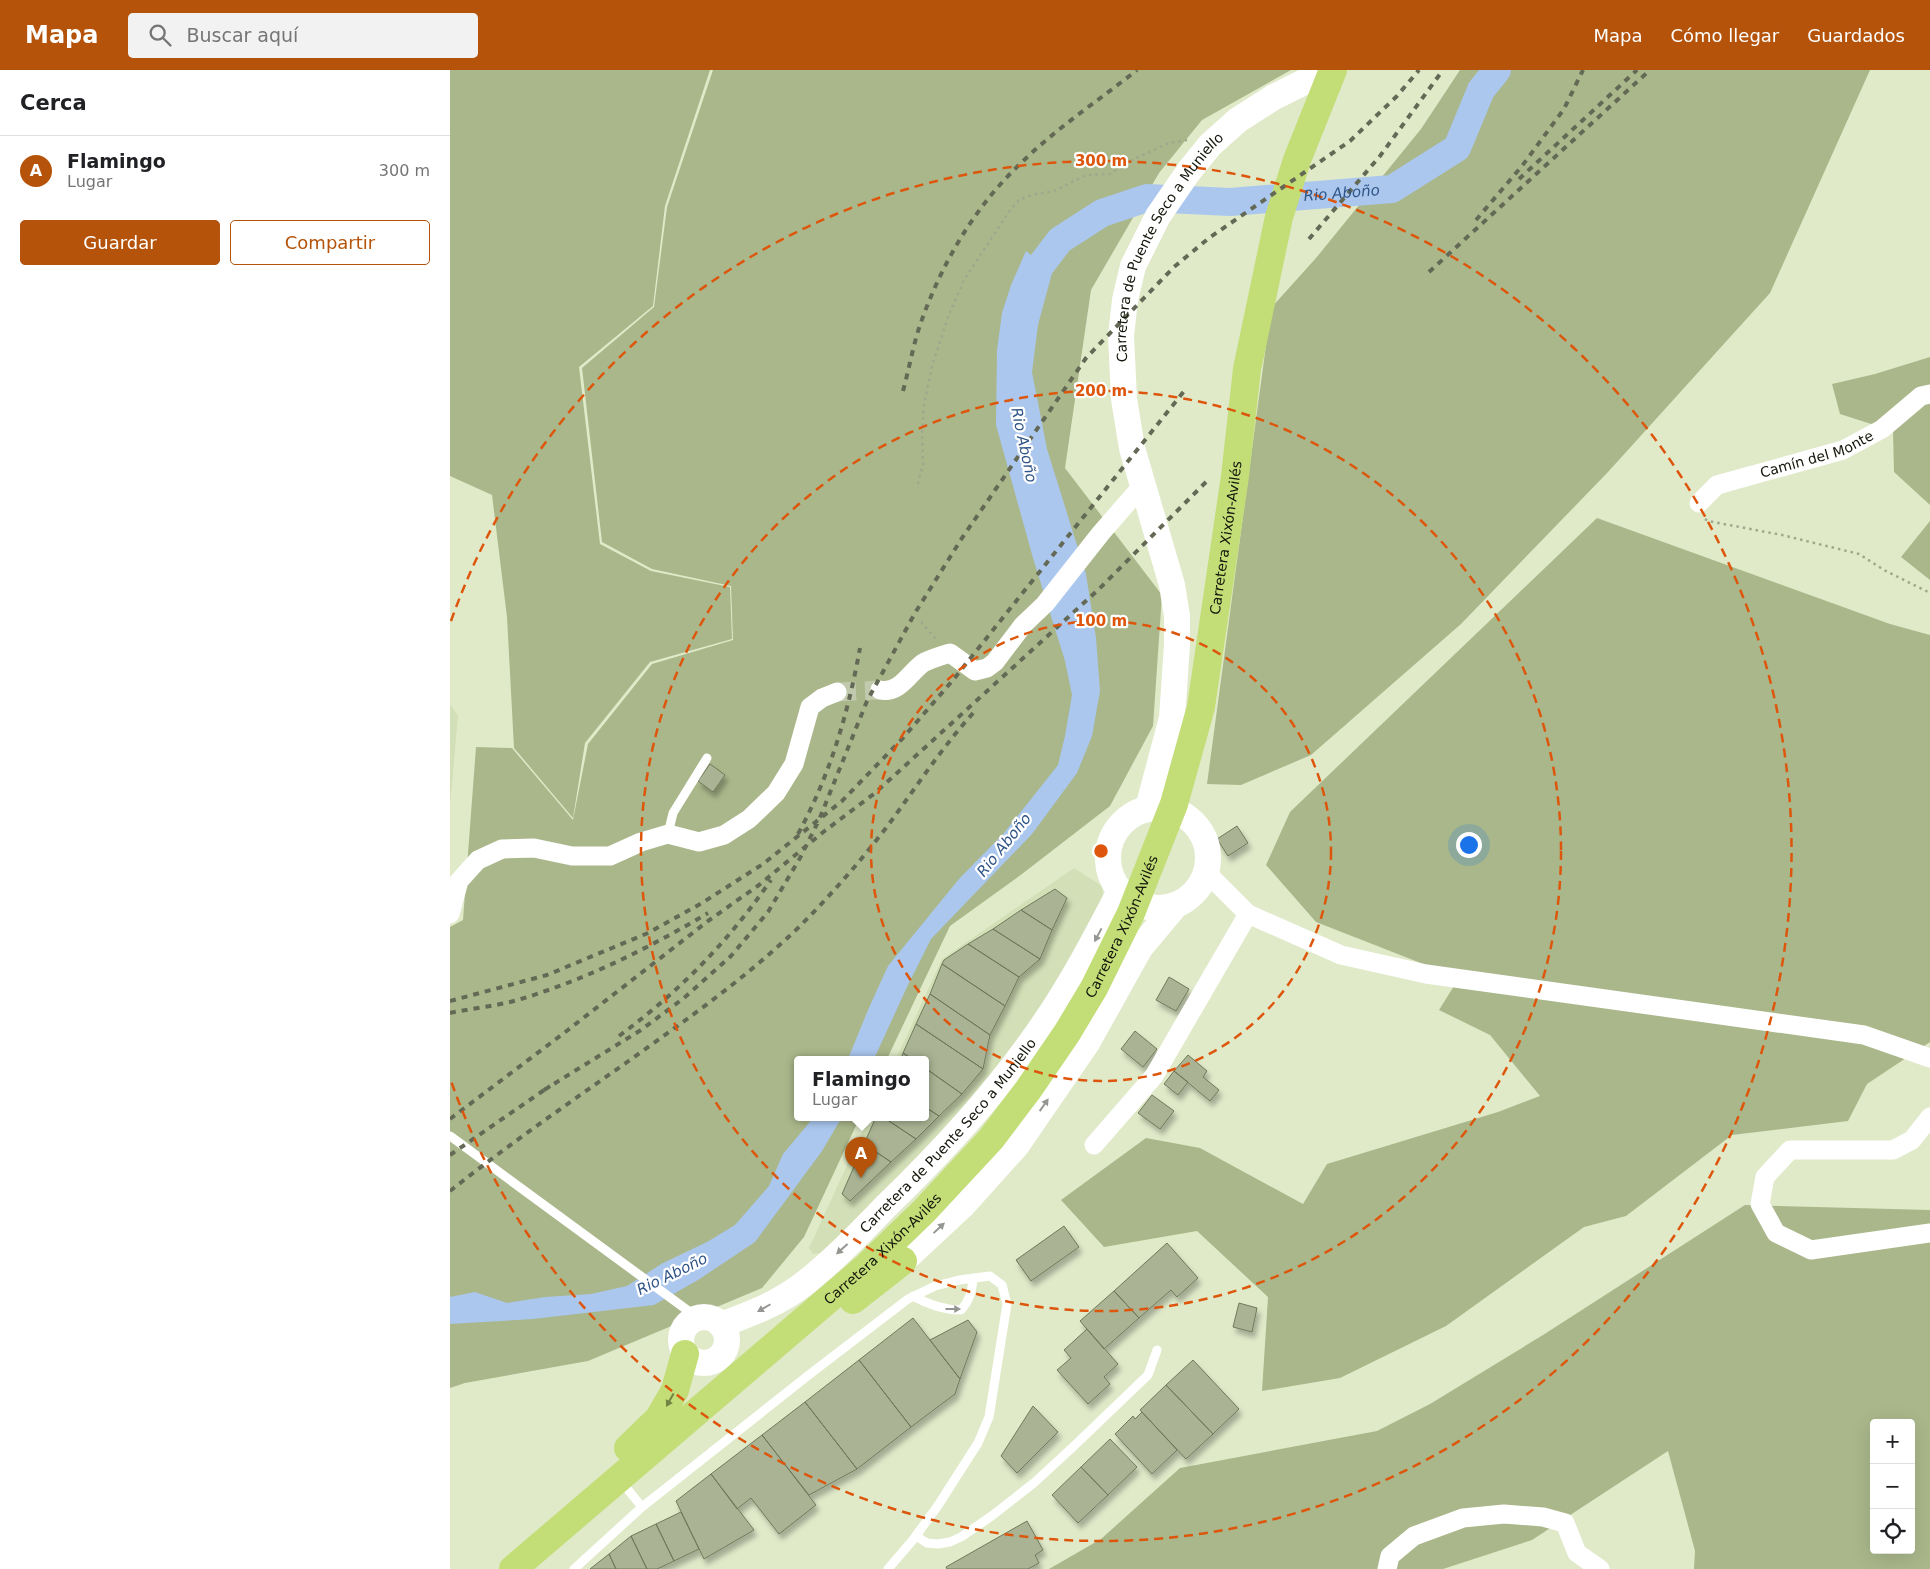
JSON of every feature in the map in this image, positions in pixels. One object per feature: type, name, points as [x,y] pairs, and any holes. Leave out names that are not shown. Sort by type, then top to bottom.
[{"type":"highway","name":"Carretera Xixón-Avilés","points":[[515,1567],[864,1268],[924,1210],[991,1139],[1028,1090],[1067,1033],[1094,988],[1131,913],[1174,804],[1201,707],[1235,476],[1247,369],[1279,217],[1297,160],[1333,70]]},
{"type":"highway","points":[[681,1426],[736,1391],[903,1261]]},
{"type":"highway","points":[[515,1567],[532,1543],[556,1515],[659,1418],[675,1390],[685,1354]]},
{"type":"street","name":"Carretera de Puente Seco a Muniello","points":[[1148,808],[1172,718],[1177,616],[1172,585],[1132,448],[1124,398],[1121,336],[1125,300],[1133,266],[1158,216],[1189,171],[1210,145],[1238,120],[1274,97],[1328,70]]},
{"type":"street","name":"Camín del Monte","points":[[1699,503],[1717,485],[1843,450],[1882,429],[1921,396],[1930,394]]},
{"type":"street","points":[[880,690],[888,691],[895,688],[922,664],[935,657],[955,656],[975,671],[987,668],[995,662],[1023,625],[1045,604],[1101,533],[1142,486]]},
{"type":"street","points":[[450,914],[459,881],[478,860],[502,849],[534,848],[572,856],[610,856],[640,842],[668,834],[699,842],[724,835],[749,819],[776,793],[794,764],[810,707],[822,698],[837,692]]},
{"type":"street","points":[[903,1261],[963,1205],[1017,1145],[1088,1042],[1140,948],[1176,905],[1189,897],[1200,886],[1206,872],[1208,855],[1204,838],[1195,824],[1181,813],[1165,808],[1148,808],[1128,816],[1114,832],[1108,852],[1110,873],[1120,892],[1132,901],[1146,907],[1161,908],[1176,905]]},
{"type":"street","points":[[1206,872],[1248,914],[1341,955],[1426,974],[1864,1036],[1930,1058]]},
{"type":"street","name":"Carretera de Puente Seco a Muniello","points":[[700,1316],[758,1311],[804,1284],[855,1237],[948,1144],[1043,1026],[1085,958],[1120,892]]},
{"type":"street","points":[[1094,1145],[1154,1076],[1248,914]]},
{"type":"street","points":[[1930,1117],[1912,1140],[1893,1150],[1790,1150],[1765,1177],[1760,1204],[1776,1233],[1811,1250],[1930,1233]]},
{"type":"street","points":[[700,1316],[726,1339],[723,1353],[718,1358],[704,1363],[697,1362],[685,1354],[681,1340],[686,1326],[700,1316]]},
{"type":"street","points":[[1387,1569],[1390,1556],[1414,1536],[1463,1518],[1504,1514],[1543,1517],[1565,1524],[1577,1553],[1600,1569]]},
{"type":"lane","points":[[668,834],[673,813],[707,758]]},
{"type":"lane","points":[[450,1136],[628,1268],[700,1316]]},
{"type":"lane","points":[[574,1569],[642,1507],[810,1374],[913,1296],[935,1286],[990,1276],[1002,1285],[1007,1304],[989,1418],[978,1443],[964,1466],[916,1536],[888,1569]]},
{"type":"lane","points":[[913,1296],[928,1304],[947,1310],[961,1310],[968,1302],[973,1278]]},
{"type":"lane","points":[[916,1536],[927,1543],[950,1542],[961,1537],[993,1515],[1048,1470],[1148,1374],[1157,1350]]},
{"type":"lane","points":[[618,1478],[642,1507]]},
{"type":"path","points":[[918,484],[924,464],[922,433],[924,405],[932,366],[948,317],[964,280],[1008,213],[1019,200],[1032,195],[1054,192],[1086,175],[1110,174],[1132,160],[1169,143],[1190,140],[1210,145]]},
{"type":"path","points":[[1699,503],[1695,510],[1708,521],[1782,535],[1859,554],[1884,570],[1930,593]]},
{"type":"path","points":[[921,622],[955,656]]},
{"type":"shaded area","points":[[450,70],[710,70],[665,206],[653,306],[579,367],[600,544],[651,571],[730,587],[732,639],[650,662],[585,743],[573,818],[514,748],[507,617],[492,495],[450,476]]},
{"type":"shaded area","points":[[713,70],[1291,70],[1202,120],[1159,173],[1091,290],[1065,468],[1162,595],[1153,726],[1110,806],[1022,874],[950,926],[888,1056],[794,1056],[794,1121],[858,1121],[804,1237],[762,1288],[588,1361],[465,1383],[450,1388],[450,927],[463,920],[476,747],[512,748],[573,820],[588,744],[652,664],[733,640],[731,586],[652,569],[602,542],[582,368],[654,307],[667,207]]},
{"type":"shaded area","points":[[1460,70],[1870,70],[1770,293],[1608,472],[1461,624],[1311,755],[1241,785],[1207,784],[1271,308],[1316,258],[1421,129]]},
{"type":"shaded area","points":[[1930,357],[1930,505],[1894,472],[1893,431],[1840,414],[1832,384],[1875,374]]},
{"type":"shaded area","points":[[1597,518],[1890,624],[1930,635],[1930,1042],[1867,1084],[1848,1121],[1732,1135],[1626,1216],[1584,1227],[1446,1326],[1340,1378],[1262,1391],[1268,1297],[1197,1231],[1104,1247],[1061,1200],[1146,1138],[1200,1148],[1303,1204],[1327,1164],[1498,1112],[1540,1096],[1490,1035],[1439,1010],[1459,978],[1316,922],[1266,865],[1290,812]]},
{"type":"shaded area","points":[[1930,521],[1930,580],[1901,557]]},
{"type":"shaded area","points":[[450,704],[458,716],[450,806]]},
{"type":"shaded area","points":[[1074,868],[1102,886],[1103,898],[1049,1002],[943,1139],[840,1237],[820,1253],[813,1254],[809,1248],[867,1121],[929,1121],[929,1056],[897,1056],[942,959]]},
{"type":"shaded area","points":[[1745,1205],[1930,1210],[1930,1569],[1694,1569],[1695,1551],[1668,1451],[1532,1540],[1443,1569],[1049,1569],[1101,1539],[1180,1468],[1377,1431],[1430,1404],[1543,1335]]},
{"type":"water","points":[[1026,251],[1052,273],[1038,325],[1032,372],[1047,449],[1086,574],[1096,638],[1100,691],[1092,736],[1077,773],[1032,834],[931,939],[875,1056],[849,1056],[888,966],[959,879],[1004,833],[1058,765],[1065,736],[1072,695],[1065,661],[1033,558],[996,425],[997,350],[1002,313],[1011,285]]},
{"type":"water","points":[[811,1121],[840,1121],[822,1151],[755,1242],[698,1280],[654,1305],[533,1319],[450,1324],[450,1297],[475,1292],[507,1303],[545,1297],[591,1294],[627,1286],[663,1263],[707,1242],[735,1225],[769,1186],[783,1154]]},
{"type":"building","points":[[710,764],[725,775],[713,792],[698,781]]},
{"type":"building","points":[[1237,826],[1248,843],[1228,856],[1217,839]]},
{"type":"building","points":[[1055,889],[1067,898],[1052,930],[1021,910]]},
{"type":"building","points":[[1021,910],[1052,930],[1040,959],[993,929]]},
{"type":"building","points":[[993,929],[1040,959],[1019,977],[968,944]]},
{"type":"building","points":[[968,944],[1019,977],[1005,1006],[942,964],[944,960]]},
{"type":"building","points":[[942,964],[1005,1006],[990,1035],[930,994]]},
{"type":"building","points":[[1169,977],[1189,989],[1176,1011],[1156,1000]]},
{"type":"building","points":[[930,994],[990,1035],[983,1069],[916,1024]]},
{"type":"building","points":[[916,1024],[983,1069],[962,1094],[929,1071],[929,1056],[908,1056],[903,1053]]},
{"type":"building","points":[[1135,1031],[1157,1049],[1143,1067],[1121,1049]]},
{"type":"building","points":[[1188,1055],[1207,1071],[1203,1077],[1219,1090],[1210,1101],[1174,1071]]},
{"type":"building","points":[[929,1071],[962,1094],[939,1116],[929,1110]]},
{"type":"building","points":[[1174,1071],[1188,1082],[1178,1095],[1164,1084]]},
{"type":"building","points":[[1152,1095],[1174,1111],[1160,1129],[1138,1113]]},
{"type":"building","points":[[929,1110],[939,1116],[916,1139],[889,1121],[929,1121]]},
{"type":"building","points":[[874,1121],[889,1121],[916,1139],[891,1162],[864,1144]]},
{"type":"building","points":[[864,1144],[891,1162],[850,1201],[842,1194]]},
{"type":"building","points":[[1064,1226],[1079,1247],[1031,1281],[1016,1260]]},
{"type":"building","points":[[1167,1243],[1198,1278],[1177,1297],[1171,1290],[1139,1318],[1114,1291]]},
{"type":"building","points":[[1114,1291],[1139,1318],[1104,1349],[1080,1321]]},
{"type":"building","points":[[1239,1303],[1257,1308],[1252,1332],[1233,1327]]},
{"type":"building","points":[[913,1318],[960,1379],[955,1394],[911,1427],[859,1360]]},
{"type":"building","points":[[968,1320],[977,1332],[960,1379],[930,1340]]},
{"type":"building","points":[[1087,1329],[1118,1364],[1104,1377],[1110,1384],[1088,1404],[1057,1370],[1071,1358],[1064,1350]]},
{"type":"building","points":[[859,1360],[911,1427],[857,1469],[805,1402]]},
{"type":"building","points":[[1193,1360],[1239,1409],[1213,1434],[1166,1385]]},
{"type":"building","points":[[1166,1385],[1213,1434],[1186,1459],[1140,1410]]},
{"type":"building","points":[[805,1402],[857,1469],[809,1495],[762,1435]]},
{"type":"building","points":[[1033,1406],[1058,1432],[1017,1473],[1001,1456]]},
{"type":"building","points":[[1142,1412],[1177,1450],[1152,1474],[1115,1434],[1133,1416],[1135,1419]]},
{"type":"building","points":[[762,1435],[816,1505],[779,1534],[751,1498],[737,1509],[711,1474]]},
{"type":"building","points":[[1110,1439],[1137,1467],[1108,1495],[1081,1467]]},
{"type":"building","points":[[1081,1467],[1108,1495],[1078,1523],[1052,1495]]},
{"type":"building","points":[[711,1474],[754,1530],[704,1559],[676,1501]]},
{"type":"building","points":[[681,1512],[699,1549],[674,1561],[656,1524]]},
{"type":"building","points":[[1027,1521],[1043,1550],[1035,1555],[1039,1563],[1028,1569],[947,1569],[946,1567]]},
{"type":"building","points":[[656,1524],[674,1561],[657,1569],[647,1569],[631,1536]]},
{"type":"building","points":[[631,1536],[647,1569],[616,1569],[609,1554]]},
{"type":"building","points":[[609,1554],[616,1569],[590,1569]]},
{"type":"waterway","name":"Rio Aboño","points":[[1025,297],[1034,274],[1060,240],[1102,213],[1147,198],[1230,202],[1392,189],[1457,148],[1481,90],[1497,70]]},
{"type":"tunnel","points":[[837,692],[880,690]]},
{"type":"railway","points":[[903,391],[928,303],[948,260],[973,219],[1002,182],[1033,152],[1062,127],[1137,70]]},
{"type":"railway","points":[[544,1090],[641,1030],[684,998],[731,956],[768,912],[800,858],[819,820],[867,701],[915,613],[962,538],[1086,358],[1174,267],[1209,238],[1350,141],[1397,96],[1419,70]]},
{"type":"railway","points":[[1309,239],[1380,156],[1443,70]]},
{"type":"railway","points":[[1476,220],[1522,166],[1564,109],[1583,70]]},
{"type":"railway","points":[[1519,179],[1637,70]]},
{"type":"railway","points":[[1429,272],[1650,70]]},
{"type":"railway","points":[[450,1001],[547,975],[648,933],[702,903],[763,864],[842,801],[902,739],[953,680],[1185,390]]},
{"type":"railway","points":[[450,1119],[708,921],[759,885],[822,833],[875,793],[1098,590],[1209,479]]},
{"type":"railway","points":[[798,834],[829,767],[850,697],[860,648]]},
{"type":"railway","points":[[450,1191],[516,1141],[696,1013],[759,963],[799,927],[865,854],[940,754],[975,711]]},
{"type":"railway","points":[[619,1036],[683,983],[702,964],[738,924],[771,880]]},
{"type":"railway","points":[[450,1013],[512,1001],[570,982],[617,962],[708,913]]},
{"type":"railway","points":[[450,1155],[550,1086]]},
{"type":"place","name":"Flamingo","points":[[861,1178]]}]
